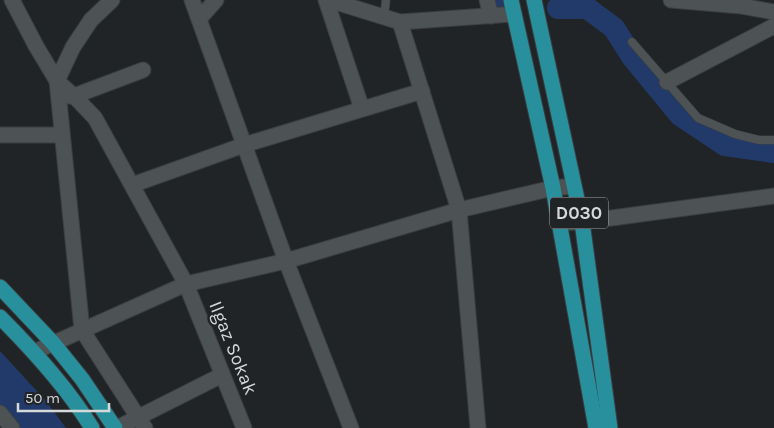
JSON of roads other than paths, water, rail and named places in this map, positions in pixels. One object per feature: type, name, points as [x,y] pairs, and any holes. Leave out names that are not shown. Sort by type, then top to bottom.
[{"type":"main road","name":"D030","points":[[534,0],[582,222],[610,428]]},
{"type":"main road","points":[[513,7],[560,223],[596,428]]},
{"type":"main road","points":[[0,287],[53,343],[82,379],[116,428]]},
{"type":"main road","points":[[0,317],[34,352],[68,392],[92,428]]},
{"type":"street","points":[[12,0],[57,81],[82,330],[142,423]]},
{"type":"street","points":[[57,81],[73,47],[91,20],[112,0]]},
{"type":"street","points":[[192,0],[286,261],[351,428]]},
{"type":"street","points":[[199,19],[216,0]]},
{"type":"street","points":[[327,0],[400,22],[491,16],[513,7]]},
{"type":"street","points":[[327,0],[362,110]]},
{"type":"street","points":[[487,0],[491,16]]},
{"type":"street","points":[[677,0],[742,3],[774,12]]},
{"type":"street","points":[[400,22],[459,210],[478,428]]},
{"type":"street","points":[[667,82],[774,26]]},
{"type":"street","points":[[58,97],[74,96],[143,70]]},
{"type":"street","name":"Ilgaz Sokak","points":[[57,81],[95,118],[186,284],[244,428]]},
{"type":"street","points":[[132,185],[244,145],[422,91]]},
{"type":"street","points":[[0,136],[62,135]]},
{"type":"street","points":[[34,352],[186,284],[286,261],[459,210],[553,188],[573,186]]},
{"type":"street","points":[[560,223],[582,222],[774,196]]},
{"type":"street","points":[[116,428],[142,423],[222,375]]},
{"type":"street","points":[[0,413],[12,428]]},
{"type":"lane","points":[[384,17],[386,0]]},
{"type":"lane","points":[[632,42],[698,118],[735,134],[759,140],[774,140]]},
{"type":"water","points":[[0,351],[46,401],[66,428],[15,428],[0,411]]},
{"type":"waterway","points":[[558,8],[587,8],[614,28],[633,58],[680,115],[725,145],[774,152]]}]
